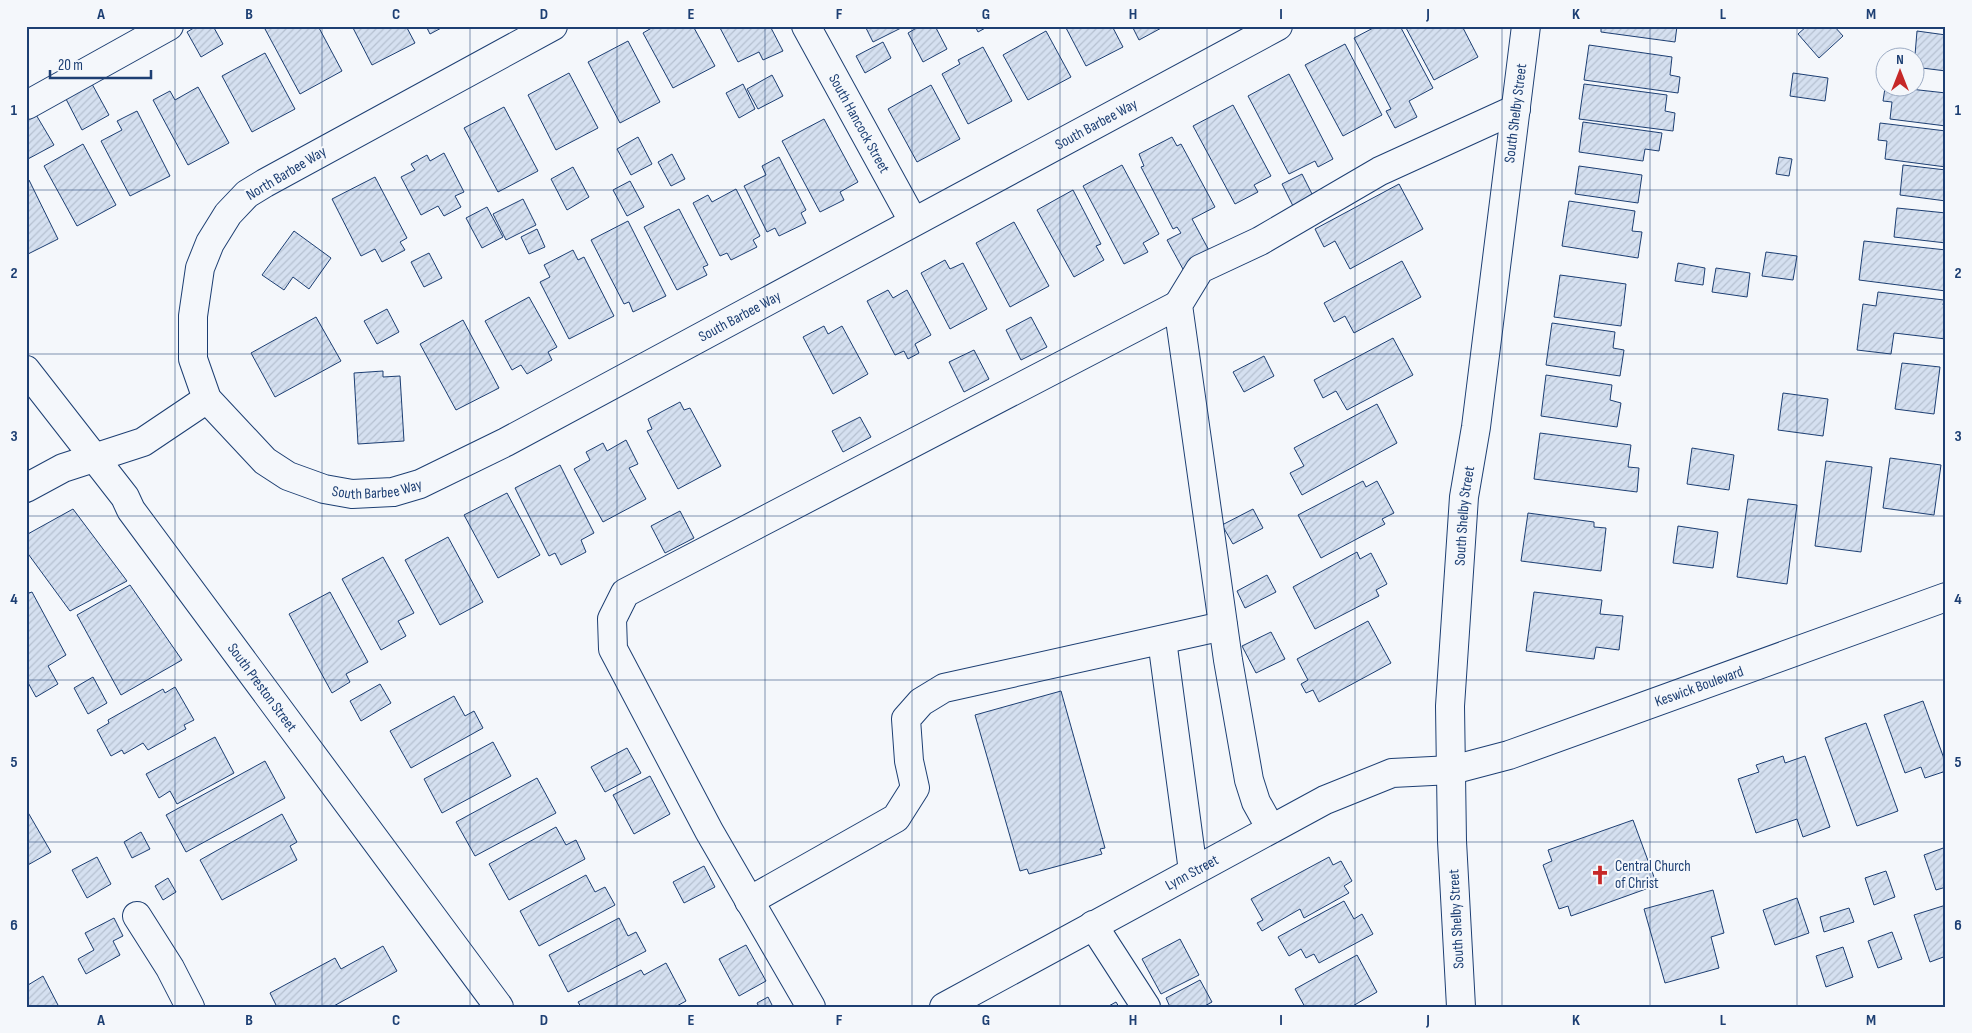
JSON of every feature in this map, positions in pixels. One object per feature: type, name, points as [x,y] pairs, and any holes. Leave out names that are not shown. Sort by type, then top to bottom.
[{"type":"street","points":[[27,105],[169,26]]},
{"type":"street","name":"North Barbee Way","points":[[207,399],[193,359],[193,316],[200,268],[210,243],[228,214],[247,194],[264,183],[553,26]]},
{"type":"street","name":"South Hancock Street","points":[[806,26],[913,222]]},
{"type":"street","name":"South Barbee Way","points":[[207,399],[265,461],[288,476],[324,490],[352,494],[393,492],[420,484],[506,442],[1278,26]]},
{"type":"street","name":"South Shelby Street","points":[[1461,1007],[1452,841],[1450,706],[1464,497],[1476,427],[1526,26]]},
{"type":"street","points":[[810,1007],[709,831],[613,649],[612,619],[625,593],[1178,305],[1200,269],[1260,241],[1380,171],[1516,109]]},
{"type":"street","points":[[1178,305],[1223,626],[1249,780],[1256,802],[1271,829]]},
{"type":"street","name":"South Preston Street","points":[[26,370],[94,458],[499,1007]]},
{"type":"street","points":[[26,488],[63,468],[143,442],[207,399]]},
{"type":"street","name":"Keswick Boulevard","points":[[1452,770],[1509,755],[1946,597]]},
{"type":"street","points":[[749,901],[896,818],[915,788],[909,761],[906,718],[922,702],[944,688],[1223,626]]},
{"type":"street","points":[[1162,640],[1192,871]]},
{"type":"street","name":"Lynn Street","points":[[944,1007],[1325,800],[1392,773],[1452,770]]},
{"type":"street","points":[[137,916],[170,968],[190,1007]]},
{"type":"street","points":[[1093,925],[1146,1007]]},
{"type":"building","points":[[197,26],[213,26],[223,44],[201,57],[187,32]]},
{"type":"building","points":[[271,26],[318,26],[342,71],[300,94],[265,29]]},
{"type":"building","points":[[352,26],[406,26],[415,43],[372,65]]},
{"type":"building","points":[[426,26],[445,26],[430,34]]},
{"type":"building","points":[[655,26],[693,26],[715,66],[673,88],[643,33]]},
{"type":"building","points":[[719,26],[770,26],[783,51],[763,60],[759,52],[738,62]]},
{"type":"building","points":[[865,26],[903,26],[903,27],[873,42]]},
{"type":"building","points":[[920,26],[935,26],[947,49],[923,62],[908,33]]},
{"type":"building","points":[[975,26],[989,26],[978,32]]},
{"type":"building","points":[[1065,26],[1112,26],[1123,47],[1086,66]]},
{"type":"building","points":[[1132,26],[1165,26],[1139,40]]},
{"type":"building","points":[[1377,26],[1400,26],[1433,88],[1409,101],[1417,117],[1395,128],[1386,111],[1391,109],[1354,38]]},
{"type":"building","points":[[1405,26],[1462,26],[1478,57],[1434,80]]},
{"type":"building","points":[[1601,26],[1677,26],[1675,42],[1601,32]]},
{"type":"building","points":[[1807,26],[1834,26],[1843,36],[1819,58],[1798,34]]},
{"type":"building","points":[[1046,31],[1071,77],[1028,100],[1003,55]]},
{"type":"building","points":[[1917,31],[1946,35],[1946,71],[1924,68],[1924,48],[1916,48]]},
{"type":"building","points":[[628,41],[660,102],[620,123],[588,62]]},
{"type":"building","points":[[883,42],[891,58],[865,73],[856,56]]},
{"type":"building","points":[[1345,44],[1382,115],[1343,136],[1305,65]]},
{"type":"building","points":[[1589,45],[1672,57],[1670,75],[1680,77],[1678,93],[1584,80]]},
{"type":"building","points":[[983,47],[1012,101],[968,124],[942,74],[960,64],[958,60]]},
{"type":"building","points":[[265,53],[295,109],[252,132],[222,76]]},
{"type":"building","points":[[569,73],[598,128],[556,150],[528,95]]},
{"type":"building","points":[[1793,73],[1828,78],[1825,101],[1790,96]]},
{"type":"building","points":[[1289,74],[1333,159],[1318,167],[1315,161],[1289,174],[1248,96]]},
{"type":"building","points":[[772,75],[783,96],[758,109],[747,89]]},
{"type":"building","points":[[92,84],[109,115],[82,130],[66,99]]},
{"type":"building","points":[[743,84],[755,109],[739,118],[726,93]]},
{"type":"building","points":[[1584,84],[1667,95],[1665,111],[1675,113],[1673,131],[1579,119]]},
{"type":"building","points":[[931,85],[960,139],[917,162],[888,109]]},
{"type":"building","points":[[198,87],[229,143],[188,165],[153,100],[170,91],[175,100]]},
{"type":"building","points":[[1924,91],[1946,93],[1946,126],[1890,119],[1892,102],[1883,101],[1883,98],[1924,98]]},
{"type":"building","points":[[1233,105],[1271,176],[1254,185],[1258,192],[1235,204],[1193,126]]},
{"type":"building","points":[[504,107],[538,171],[498,192],[464,128]]},
{"type":"building","points":[[137,111],[170,176],[130,196],[101,141],[122,130],[117,121]]},
{"type":"building","points":[[35,113],[54,145],[26,160],[26,118]]},
{"type":"building","points":[[824,119],[858,182],[840,192],[844,200],[820,212],[782,141]]},
{"type":"building","points":[[1583,122],[1662,133],[1659,151],[1645,149],[1643,161],[1579,152]]},
{"type":"building","points":[[1880,123],[1946,131],[1946,167],[1885,159],[1887,141],[1878,140]]},
{"type":"building","points":[[638,137],[652,164],[631,175],[617,149]]},
{"type":"building","points":[[1172,137],[1177,146],[1181,144],[1215,207],[1192,219],[1212,256],[1184,271],[1167,240],[1181,233],[1177,227],[1173,229],[1141,167],[1144,166],[1139,154]]},
{"type":"building","points":[[83,144],[116,205],[77,226],[44,166]]},
{"type":"building","points":[[444,153],[464,192],[455,196],[461,207],[444,216],[438,206],[421,215],[401,177],[415,170],[411,164],[427,155],[430,161]]},
{"type":"building","points":[[672,154],[685,179],[671,186],[658,162]]},
{"type":"building","points":[[779,157],[806,210],[801,213],[806,223],[779,236],[775,228],[767,232],[744,186],[766,175],[762,166]]},
{"type":"building","points":[[1779,157],[1792,159],[1789,176],[1776,174]]},
{"type":"building","points":[[1122,165],[1159,234],[1143,243],[1148,252],[1124,264],[1083,186]]},
{"type":"building","points":[[1903,165],[1946,170],[1946,201],[1900,195]]},
{"type":"building","points":[[1579,166],[1642,175],[1638,203],[1575,194]]},
{"type":"building","points":[[573,167],[589,197],[567,210],[551,179]]},
{"type":"building","points":[[1302,174],[1315,200],[1295,210],[1282,184]]},
{"type":"building","points":[[375,177],[407,238],[400,242],[405,250],[382,262],[375,249],[361,256],[332,199]]},
{"type":"building","points":[[29,180],[58,239],[26,255],[26,181]]},
{"type":"building","points":[[630,181],[644,207],[627,216],[613,190]]},
{"type":"building","points":[[1399,184],[1423,229],[1350,269],[1335,241],[1324,247],[1315,229]]},
{"type":"building","points":[[736,189],[760,236],[753,240],[757,247],[731,260],[727,253],[720,256],[693,203],[708,195],[712,202]]},
{"type":"building","points":[[1073,190],[1101,244],[1096,246],[1104,260],[1074,277],[1037,210]]},
{"type":"building","points":[[523,199],[536,225],[506,240],[493,214]]},
{"type":"building","points":[[1569,201],[1635,211],[1632,231],[1642,232],[1638,258],[1562,246]]},
{"type":"building","points":[[487,207],[503,237],[482,248],[466,218]]},
{"type":"building","points":[[1897,208],[1946,213],[1946,243],[1894,237]]},
{"type":"building","points":[[679,209],[708,265],[703,267],[707,275],[677,290],[644,227]]},
{"type":"building","points":[[628,221],[666,296],[633,312],[629,302],[624,304],[591,240]]},
{"type":"building","points":[[1014,222],[1049,286],[1010,307],[976,243]]},
{"type":"building","points":[[537,229],[545,247],[529,254],[521,237]]},
{"type":"building","points":[[294,231],[331,258],[309,289],[293,277],[284,290],[262,275]]},
{"type":"building","points":[[1864,241],[1946,250],[1946,291],[1859,280]]},
{"type":"building","points":[[573,250],[578,260],[584,257],[614,316],[569,339],[540,282],[550,277],[544,265]]},
{"type":"building","points":[[1766,252],[1797,256],[1793,280],[1762,276]]},
{"type":"building","points":[[429,253],[442,278],[424,287],[411,262]]},
{"type":"building","points":[[945,260],[950,269],[963,263],[987,309],[950,329],[921,273]]},
{"type":"building","points":[[1402,261],[1421,297],[1354,333],[1345,316],[1334,322],[1324,303]]},
{"type":"building","points":[[1678,263],[1705,268],[1703,285],[1675,281]]},
{"type":"building","points":[[1716,268],[1750,273],[1747,297],[1712,292]]},
{"type":"building","points":[[1560,275],[1626,284],[1621,326],[1554,317]]},
{"type":"building","points":[[888,290],[893,298],[907,290],[931,335],[915,344],[919,353],[908,359],[904,351],[895,355],[867,301]]},
{"type":"building","points":[[1878,292],[1944,300],[1943,305],[1946,305],[1946,339],[1894,333],[1891,354],[1857,350],[1863,304],[1876,306]]},
{"type":"building","points":[[529,297],[557,347],[548,352],[552,360],[527,374],[521,365],[512,370],[485,321]]},
{"type":"building","points":[[387,309],[399,332],[377,344],[364,321]]},
{"type":"building","points":[[316,317],[341,361],[275,397],[251,353]]},
{"type":"building","points":[[1031,317],[1047,347],[1021,360],[1006,330]]},
{"type":"building","points":[[463,320],[499,388],[456,410],[420,344]]},
{"type":"building","points":[[1552,323],[1615,332],[1613,348],[1624,350],[1620,376],[1546,365]]},
{"type":"building","points":[[824,326],[828,334],[842,326],[868,374],[833,394],[803,337]]},
{"type":"building","points":[[1393,338],[1413,375],[1347,410],[1336,391],[1323,398],[1314,380]]},
{"type":"building","points":[[974,350],[989,379],[964,392],[949,362]]},
{"type":"building","points":[[1264,356],[1274,376],[1244,392],[1233,372]]},
{"type":"building","points":[[1902,363],[1940,367],[1934,414],[1895,409]]},
{"type":"building","points":[[383,371],[383,377],[400,376],[404,441],[358,444],[354,373]]},
{"type":"building","points":[[1546,375],[1612,385],[1610,400],[1621,403],[1617,427],[1541,416]]},
{"type":"building","points":[[1783,393],[1828,399],[1823,436],[1778,430]]},
{"type":"building","points":[[680,402],[684,410],[690,408],[721,466],[678,489],[647,431],[652,429],[648,419]]},
{"type":"building","points":[[1377,404],[1397,443],[1302,495],[1290,473],[1304,466],[1294,448]]},
{"type":"building","points":[[860,417],[871,437],[843,452],[832,431]]},
{"type":"building","points":[[1540,433],[1631,445],[1628,467],[1639,468],[1637,492],[1534,479]]},
{"type":"building","points":[[626,440],[638,464],[629,468],[646,499],[603,522],[574,469],[590,460],[586,452],[603,443],[607,451]]},
{"type":"building","points":[[1692,448],[1734,455],[1729,490],[1687,484]]},
{"type":"building","points":[[1890,458],[1941,465],[1934,515],[1883,508]]},
{"type":"building","points":[[1826,461],[1872,467],[1861,552],[1815,546]]},
{"type":"building","points":[[560,465],[594,533],[581,540],[586,552],[561,565],[555,553],[549,556],[515,488]]},
{"type":"building","points":[[1363,481],[1366,487],[1377,481],[1394,513],[1382,519],[1385,524],[1321,558],[1298,515]]},
{"type":"building","points":[[507,493],[540,555],[498,578],[464,515]]},
{"type":"building","points":[[1748,499],[1797,505],[1787,584],[1737,577]]},
{"type":"building","points":[[73,509],[127,581],[70,611],[26,551],[26,535]]},
{"type":"building","points":[[1253,509],[1263,528],[1233,544],[1222,525]]},
{"type":"building","points":[[680,511],[694,538],[665,553],[651,526]]},
{"type":"building","points":[[1528,513],[1594,522],[1594,527],[1606,528],[1601,571],[1521,561]]},
{"type":"building","points":[[1678,526],[1718,532],[1713,568],[1673,563]]},
{"type":"building","points":[[448,537],[483,602],[440,625],[405,560]]},
{"type":"building","points":[[1357,552],[1360,559],[1371,553],[1387,584],[1376,590],[1379,596],[1315,629],[1293,587]]},
{"type":"building","points":[[383,557],[414,613],[398,621],[406,636],[381,650],[342,579]]},
{"type":"building","points":[[1267,575],[1276,592],[1245,608],[1237,591]]},
{"type":"building","points":[[130,585],[182,660],[121,695],[77,615]]},
{"type":"building","points":[[26,588],[29,593],[32,592],[66,655],[48,666],[58,684],[36,697],[26,679]]},
{"type":"building","points":[[330,592],[368,662],[346,674],[350,682],[332,693],[289,614]]},
{"type":"building","points":[[1534,592],[1602,600],[1600,614],[1623,616],[1619,650],[1596,647],[1594,659],[1526,651]]},
{"type":"building","points":[[1368,621],[1391,663],[1319,702],[1313,690],[1306,693],[1301,684],[1308,680],[1297,659]]},
{"type":"building","points":[[1271,632],[1285,659],[1256,673],[1242,646]]},
{"type":"building","points":[[93,677],[107,703],[88,714],[74,688]]},
{"type":"building","points":[[380,684],[391,703],[361,721],[350,701]]},
{"type":"building","points":[[175,687],[194,720],[184,725],[186,729],[148,750],[143,743],[124,754],[122,750],[111,756],[97,730],[109,723],[108,720],[163,689],[165,693]]},
{"type":"building","points":[[1061,691],[1105,848],[1100,849],[1102,854],[1029,874],[1027,869],[1020,871],[975,715]]},
{"type":"building","points":[[454,696],[465,716],[474,711],[483,728],[411,768],[390,731]]},
{"type":"building","points":[[1923,701],[1946,764],[1946,771],[1925,778],[1921,767],[1905,773],[1884,715]]},
{"type":"building","points":[[1866,723],[1898,811],[1857,826],[1825,738]]},
{"type":"building","points":[[215,737],[234,773],[177,804],[170,791],[159,798],[146,774]]},
{"type":"building","points":[[493,742],[511,776],[442,813],[424,779]]},
{"type":"building","points":[[627,748],[641,773],[605,792],[591,767]]},
{"type":"building","points":[[1783,756],[1785,763],[1805,756],[1830,827],[1803,837],[1797,819],[1756,833],[1738,779],[1759,772],[1756,765]]},
{"type":"building","points":[[265,761],[285,798],[186,852],[166,815]]},
{"type":"building","points":[[650,776],[670,814],[634,834],[613,795]]},
{"type":"building","points":[[537,778],[556,813],[475,856],[456,822]]},
{"type":"building","points":[[26,809],[51,852],[26,866]]},
{"type":"building","points":[[282,814],[297,842],[290,846],[297,860],[222,900],[200,860]]},
{"type":"building","name":"Central Church of Christ","points":[[1633,820],[1657,885],[1571,916],[1568,906],[1559,909],[1543,865],[1552,861],[1548,850]]},
{"type":"building","points":[[556,827],[566,845],[576,840],[585,859],[509,900],[489,864]]},
{"type":"building","points":[[141,832],[150,849],[132,858],[124,842]]},
{"type":"building","points":[[1946,847],[1946,887],[1936,890],[1924,855]]},
{"type":"building","points":[[97,857],[111,884],[87,898],[72,870]]},
{"type":"building","points":[[1329,857],[1333,865],[1341,861],[1352,881],[1344,886],[1349,893],[1304,918],[1300,909],[1262,931],[1257,923],[1263,920],[1251,899]]},
{"type":"building","points":[[704,866],[715,887],[684,903],[673,882]]},
{"type":"building","points":[[1886,871],[1895,897],[1874,905],[1865,878]]},
{"type":"building","points":[[586,875],[595,892],[605,887],[615,905],[539,946],[520,911]]},
{"type":"building","points":[[168,878],[176,892],[163,900],[155,886]]},
{"type":"building","points":[[1713,890],[1724,933],[1711,937],[1719,968],[1665,983],[1644,909]]},
{"type":"building","points":[[1797,898],[1809,933],[1775,945],[1763,910]]},
{"type":"building","points":[[1344,901],[1354,919],[1362,914],[1373,934],[1319,963],[1314,954],[1306,958],[1301,949],[1289,956],[1278,937]]},
{"type":"building","points":[[1946,905],[1946,956],[1930,962],[1914,915]]},
{"type":"building","points":[[1849,908],[1854,922],[1824,932],[1820,917]]},
{"type":"building","points":[[114,918],[123,936],[113,941],[120,955],[86,974],[78,959],[94,950],[85,933]]},
{"type":"building","points":[[619,918],[628,936],[636,932],[646,951],[568,992],[549,955]]},
{"type":"building","points":[[1892,932],[1902,959],[1878,968],[1868,941]]},
{"type":"building","points":[[1180,939],[1199,975],[1161,994],[1142,959]]},
{"type":"building","points":[[746,945],[766,981],[739,996],[719,959]]},
{"type":"building","points":[[383,946],[397,971],[332,1007],[277,1007],[270,993],[335,958],[341,969]]},
{"type":"building","points":[[1843,947],[1853,977],[1826,987],[1816,956]]},
{"type":"building","points":[[1357,955],[1377,992],[1351,1007],[1305,1007],[1295,989]]},
{"type":"building","points":[[666,963],[686,1001],[675,1007],[581,1007],[578,1002],[641,970],[644,975]]},
{"type":"building","points":[[43,976],[59,1007],[26,1007],[26,982],[28,985]]},
{"type":"building","points":[[1200,980],[1212,1002],[1203,1007],[1170,1007],[1166,998]]},
{"type":"building","points":[[768,997],[773,1007],[759,1007],[757,1003]]},
{"type":"building","points":[[1116,1002],[1119,1007],[1107,1007]]},
{"type":"place","name":"Central Church of Christ","points":[[1600,875]]}]
